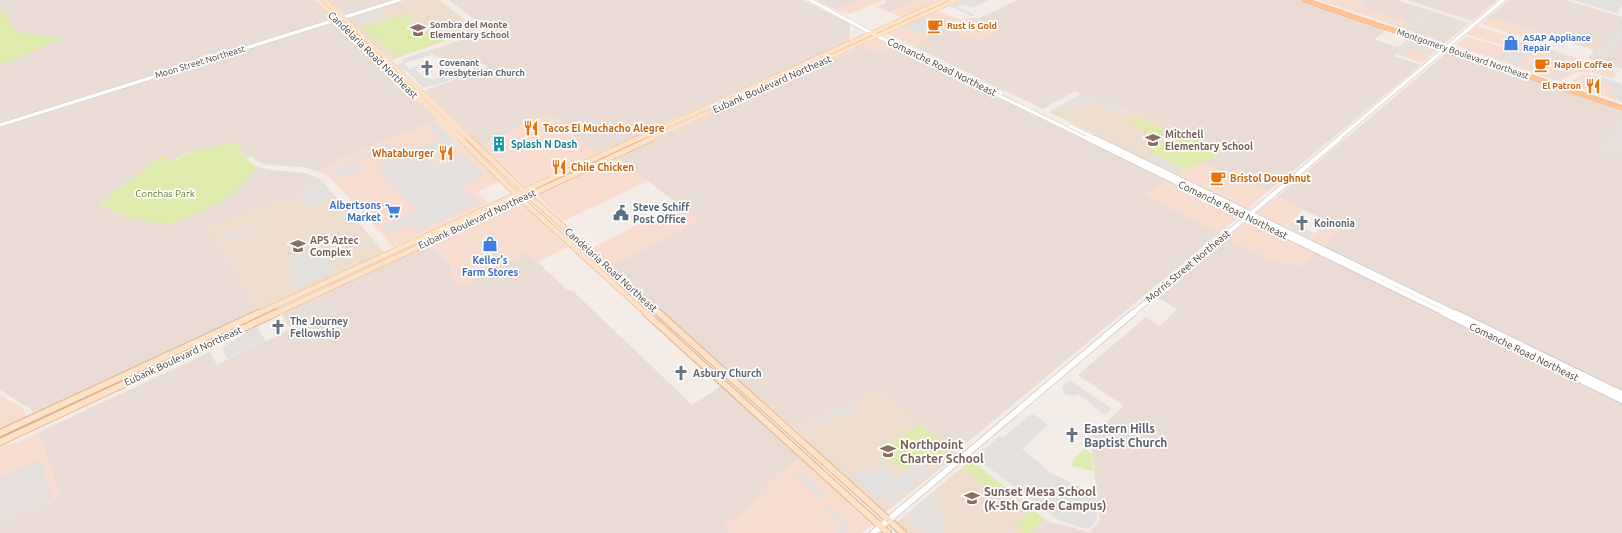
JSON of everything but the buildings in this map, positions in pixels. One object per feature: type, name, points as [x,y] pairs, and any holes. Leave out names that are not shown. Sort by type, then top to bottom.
[{"type":"main road","name":"Candelaria Road Northeast","points":[[317,0],[518,196],[888,533]]},
{"type":"main road","name":"Candelaria Road Northeast","points":[[325,0],[526,193],[903,533]]},
{"type":"main road","name":"Eubank Boulevard Northeast","points":[[877,34],[945,0]]},
{"type":"main road","name":"Eubank Boulevard Northeast","points":[[0,433],[518,196],[877,34],[956,0]]},
{"type":"main road","name":"Montgomery Boulevard Northeast","points":[[1304,0],[1622,104]]},
{"type":"main road","name":"Montgomery Boulevard Northeast","points":[[1313,0],[1622,108]]},
{"type":"main road","name":"Eubank Boulevard Northeast","points":[[0,442],[518,196]]},
{"type":"street","name":"Moon Street Northeast","points":[[0,125],[399,0]]},
{"type":"street","name":"Comanche Road Northeast","points":[[810,0],[846,18],[848,21],[1622,394]]},
{"type":"street","name":"Morris Street Northeast","points":[[873,533],[1503,0]]},
{"type":"street","name":"Comanche Road Northeast","points":[[1249,215],[1622,400]]},
{"type":"shaded area","points":[[0,0],[313,0],[347,30],[437,120],[335,161],[318,171],[303,167],[267,165],[252,157],[246,159],[236,142],[186,153],[172,161],[167,161],[162,155],[103,202],[101,204],[103,207],[128,217],[174,223],[218,204],[236,190],[257,167],[305,173],[316,177],[323,182],[260,208],[207,226],[256,311],[32,413],[32,410],[27,405],[25,406],[0,390]]},
{"type":"shaded area","points":[[329,0],[393,0],[346,15]]},
{"type":"shaded area","name":"Sombra del Monte Elementary School","points":[[405,0],[439,0],[477,29],[392,60],[347,18]]},
{"type":"shaded area","points":[[449,0],[803,0],[850,24],[849,41],[598,153],[571,134],[559,119],[530,118],[512,132],[480,145],[424,91],[488,67],[484,64],[436,57],[428,51],[485,32],[491,32]]},
{"type":"shaded area","points":[[817,0],[859,0],[836,10]]},
{"type":"shaded area","points":[[859,0],[884,0],[849,14],[836,10]]},
{"type":"shaded area","points":[[884,0],[916,0],[889,12],[879,7],[887,2]]},
{"type":"shaded area","points":[[916,0],[932,0],[936,2],[902,17],[889,12]]},
{"type":"shaded area","points":[[961,0],[989,0],[973,8],[963,4],[957,7],[975,15],[972,16],[949,6]]},
{"type":"shaded area","points":[[1017,0],[1299,0],[1386,30],[1374,39],[1402,49],[1394,56],[1421,65],[1267,192],[1203,163],[1224,150],[1154,118],[1095,100],[1075,91],[1043,109],[913,46],[949,28],[1001,29],[978,19]]},
{"type":"shaded area","points":[[1318,0],[1364,0],[1357,5],[1405,22],[1399,27]]},
{"type":"shaded area","points":[[1364,0],[1397,0],[1469,23],[1445,43],[1399,27],[1405,22],[1357,5]]},
{"type":"shaded area","points":[[1407,0],[1497,0],[1472,21]]},
{"type":"shaded area","points":[[1509,0],[1565,0],[1622,17],[1622,69],[1588,58],[1594,50],[1488,17]]},
{"type":"shaded area","points":[[1573,0],[1622,0],[1622,6],[1616,13]]},
{"type":"shaded area","points":[[382,10],[385,14],[364,21],[359,21],[356,16]]},
{"type":"shaded area","points":[[1424,10],[1433,13],[1426,19],[1452,27],[1459,21],[1466,23],[1456,31],[1421,20],[1417,22],[1410,20]]},
{"type":"shaded area","points":[[938,11],[963,21],[972,17],[1001,29],[978,41],[949,28],[913,46],[888,34]]},
{"type":"shaded area","points":[[924,17],[938,24],[917,34],[902,27]]},
{"type":"shaded area","points":[[1488,17],[1538,33],[1530,40],[1481,24]]},
{"type":"shaded area","points":[[1477,26],[1619,71],[1613,78],[1593,73],[1580,72],[1574,73],[1562,80],[1557,81],[1457,45],[1467,37],[1507,48],[1508,47],[1466,34]]},
{"type":"shaded area","points":[[1622,27],[1622,37],[1620,39],[1622,41],[1617,47],[1613,46],[1609,48],[1618,55],[1612,52],[1607,58],[1596,54],[1613,35]]},
{"type":"shaded area","points":[[1409,38],[1439,48],[1422,63],[1397,54],[1402,50],[1397,48]]},
{"type":"shaded area","points":[[878,39],[894,46],[878,54],[862,46]]},
{"type":"shaded area","points":[[1407,41],[1413,43],[1412,45],[1432,51],[1428,54],[1409,48],[1406,50],[1412,53],[1407,57],[1397,54],[1402,50],[1398,48]]},
{"type":"shaded area","points":[[862,46],[878,54],[894,46],[1166,180],[1145,195],[1219,233],[958,450],[881,389],[809,419],[795,429],[611,266],[699,221],[617,157]]},
{"type":"shaded area","points":[[1541,47],[1560,53],[1559,55],[1568,56],[1563,60],[1577,65],[1572,67],[1559,63],[1555,59],[1548,56],[1549,53],[1538,50]]},
{"type":"shaded area","points":[[1510,49],[1543,59],[1569,70],[1569,72],[1559,79],[1498,58],[1506,50],[1526,56],[1521,62],[1555,74],[1556,77],[1560,70]]},
{"type":"shaded area","points":[[427,51],[431,55],[404,63],[409,69],[422,64],[425,66],[415,69],[424,78],[427,77],[431,80],[478,64],[483,68],[433,86],[423,88],[406,70],[403,71],[397,64],[403,63],[402,59]]},
{"type":"shaded area","points":[[1449,51],[1622,111],[1622,118],[1599,148],[1622,156],[1622,390],[1323,246],[1341,228],[1277,197]]},
{"type":"shaded area","points":[[1583,74],[1597,76],[1622,84],[1622,103],[1570,84],[1578,76]]},
{"type":"shaded area","points":[[1591,76],[1601,77],[1622,84],[1622,101],[1607,95],[1613,87],[1589,79]]},
{"type":"shaded area","name":"Mitchell Elementary School","points":[[1081,94],[1095,100],[1154,118],[1225,150],[1203,163],[1184,169],[1177,175],[1049,112]]},
{"type":"shaded area","points":[[1082,94],[1095,100],[1129,111],[1126,115],[1093,103],[1084,109],[1074,105],[1067,109],[1061,106]]},
{"type":"shaded area","points":[[530,118],[559,119],[571,134],[598,153],[525,186],[480,145],[512,132]]},
{"type":"shaded area","points":[[1622,118],[1622,156],[1599,148]]},
{"type":"shaded area","points":[[437,120],[500,182],[477,192],[489,203],[393,247],[340,188],[328,176],[318,171],[335,161]]},
{"type":"shaded area","points":[[436,123],[458,145],[426,159],[435,167],[463,155],[484,175],[461,186],[479,203],[417,232],[410,224],[388,234],[381,227],[417,211],[377,169],[382,163],[440,139],[427,127]]},
{"type":"shaded area","points":[[388,142],[395,146],[366,158],[360,156],[343,162],[342,161]]},
{"type":"shaded area","points":[[1155,155],[1184,169],[1177,174],[1148,160]]},
{"type":"shaded area","points":[[617,157],[648,181],[563,221],[536,195]]},
{"type":"shaded area","points":[[357,160],[364,168],[339,178],[331,170]]},
{"type":"shaded area","points":[[1203,163],[1267,192],[1247,209],[1177,175],[1184,169]]},
{"type":"shaded area","points":[[1166,180],[1240,216],[1219,233],[1145,195]]},
{"type":"shaded area","name":"APS Aztec Complex","points":[[323,182],[384,252],[256,311],[207,226],[260,208]]},
{"type":"shaded area","points":[[322,184],[334,197],[309,208],[297,194]]},
{"type":"shaded area","points":[[1277,197],[1303,210],[1284,227],[1257,213]]},
{"type":"shaded area","points":[[521,201],[568,247],[538,262],[527,252],[458,287],[448,275],[453,267],[431,244]]},
{"type":"shaded area","points":[[678,204],[699,221],[611,266],[592,248]]},
{"type":"shaded area","points":[[269,218],[272,220],[221,243],[219,240]]},
{"type":"shaded area","points":[[1249,220],[1316,253],[1303,266],[1278,263],[1228,238]]},
{"type":"shaded area","points":[[1327,221],[1341,228],[1323,246],[1309,239]]},
{"type":"shaded area","points":[[1291,222],[1314,233],[1308,238],[1286,227]]},
{"type":"shaded area","points":[[1228,238],[1278,263],[1316,253],[1622,403],[1622,533],[1034,533],[1047,521],[1090,532],[1100,520],[1090,436],[1118,412],[1123,405],[1078,375],[1146,317],[1160,326],[1177,309],[1159,298]]},
{"type":"shaded area","points":[[431,244],[453,268],[458,287],[527,252],[566,289],[573,291],[692,405],[721,386],[800,458],[770,481],[749,508],[725,526],[731,533],[0,533],[0,526],[60,497],[39,432],[210,352],[217,365],[291,329],[281,314]]},
{"type":"shaded area","points":[[317,248],[335,271],[294,289],[289,281],[296,279],[289,269],[291,266],[290,259]]},
{"type":"shaded area","points":[[256,326],[266,341],[227,359],[222,349]]},
{"type":"shaded area","points":[[1070,380],[1111,408],[1108,413],[1105,415],[1077,393],[1075,396],[1063,393],[1062,387]]},
{"type":"shaded area","name":"Northpoint Charter School","points":[[881,389],[961,452],[886,512],[821,455],[795,429],[809,419]]},
{"type":"shaded area","points":[[0,395],[22,408],[27,416],[0,429]]},
{"type":"shaded area","points":[[852,403],[856,408],[824,423],[820,416]]},
{"type":"shaded area","points":[[1032,413],[1048,425],[1022,449],[1045,467],[1044,468],[1049,472],[1096,495],[1097,519],[1090,528],[1086,529],[1057,519],[975,457],[1000,436],[1004,437]]},
{"type":"shaded area","points":[[39,432],[60,497],[53,500],[40,459],[0,478],[0,446],[19,442]]},
{"type":"shaded area","points":[[800,458],[872,525],[862,533],[731,533],[724,526],[749,508],[770,481]]},
{"type":"shaded area","points":[[40,459],[53,500],[0,526],[0,478]]},
{"type":"shaded area","name":"Sunset Mesa School (K-5th Grade Campus)","points":[[971,460],[1047,521],[1034,533],[907,533],[896,523]]},
{"type":"shaded area","points":[[922,461],[931,470],[890,503],[883,497],[879,500],[853,477],[858,473],[868,470],[876,464],[900,481],[901,480],[899,477]]},
{"type":"shaded area","points":[[799,470],[827,495],[819,500],[817,495],[794,474]]},
{"type":"shaded area","points":[[930,496],[935,500],[935,510],[949,522],[941,528],[944,533],[925,533],[905,517]]},
{"type":"shaded area","points":[[830,506],[848,523],[850,529],[846,533],[836,533],[843,527],[825,510]]},
{"type":"green space","points":[[3,10],[14,30],[24,33],[61,38],[15,60],[0,65],[0,11]]},
{"type":"green space","points":[[409,12],[413,16],[408,18],[417,28],[410,30],[415,35],[431,31],[444,41],[398,57],[379,40],[385,38],[376,40],[362,27],[388,20],[393,16],[404,17]]},
{"type":"green space","points":[[1134,118],[1174,133],[1179,129],[1225,150],[1203,163],[1184,169],[1149,152],[1165,140],[1128,122]]},
{"type":"green space","name":"Conchas Park","points":[[233,142],[238,143],[245,157],[257,167],[236,190],[218,204],[169,225],[128,217],[102,206],[103,202],[162,155],[166,157],[166,160],[172,161],[191,152]]},
{"type":"green space","points":[[917,422],[951,449],[941,457],[935,455],[925,455],[906,469],[901,469],[876,448],[907,435],[902,429],[904,428],[911,431],[918,428]]},
{"type":"green space","points":[[1084,449],[1092,454],[1093,471],[1072,466],[1074,459]]},
{"type":"green space","points":[[971,460],[1005,487],[996,495],[962,468]]},
{"type":"green space","points":[[1032,509],[1044,519],[1030,533],[1024,533],[1015,526]]},
{"type":"place","name":"Rust is Gold","points":[[935,26]]},
{"type":"place","name":"Sombra del Monte Elementary School","points":[[418,30]]},
{"type":"place","name":"ASAP Appliance Repair","points":[[1511,43]]},
{"type":"place","name":"Napoli Coffee","points":[[1542,65]]},
{"type":"place","name":"Covenant Presbyterian Church","points":[[427,68]]},
{"type":"place","name":"El Patron","points":[[1593,86]]},
{"type":"place","name":"Tacos El Muchacho Alegre","points":[[531,128]]},
{"type":"place","name":"Mitchell Elementary School","points":[[1153,140]]},
{"type":"place","name":"Splash N Dash","points":[[499,144]]},
{"type":"place","name":"Whataburger","points":[[446,153]]},
{"type":"place","name":"Chile Chicken","points":[[559,167]]},
{"type":"place","name":"Bristol Doughnut","points":[[1218,178]]},
{"type":"place","name":"Albertsons Market","points":[[393,211]]},
{"type":"place","name":"Steve Schiff Post Office","points":[[621,213]]},
{"type":"place","name":"Koinonia","points":[[1302,223]]},
{"type":"place","name":"Keller's Farm Stores","points":[[490,244]]},
{"type":"place","name":"APS Aztec Complex","points":[[298,246]]},
{"type":"place","name":"The Journey Fellowship","points":[[278,327]]},
{"type":"place","name":"Asbury Church","points":[[681,373]]},
{"type":"place","name":"Eastern Hills Baptist Church","points":[[1072,435]]},
{"type":"place","name":"Northpoint Charter School","points":[[888,451]]},
{"type":"place","name":"Sunset Mesa School (K-5th Grade Campus)","points":[[972,498]]}]
